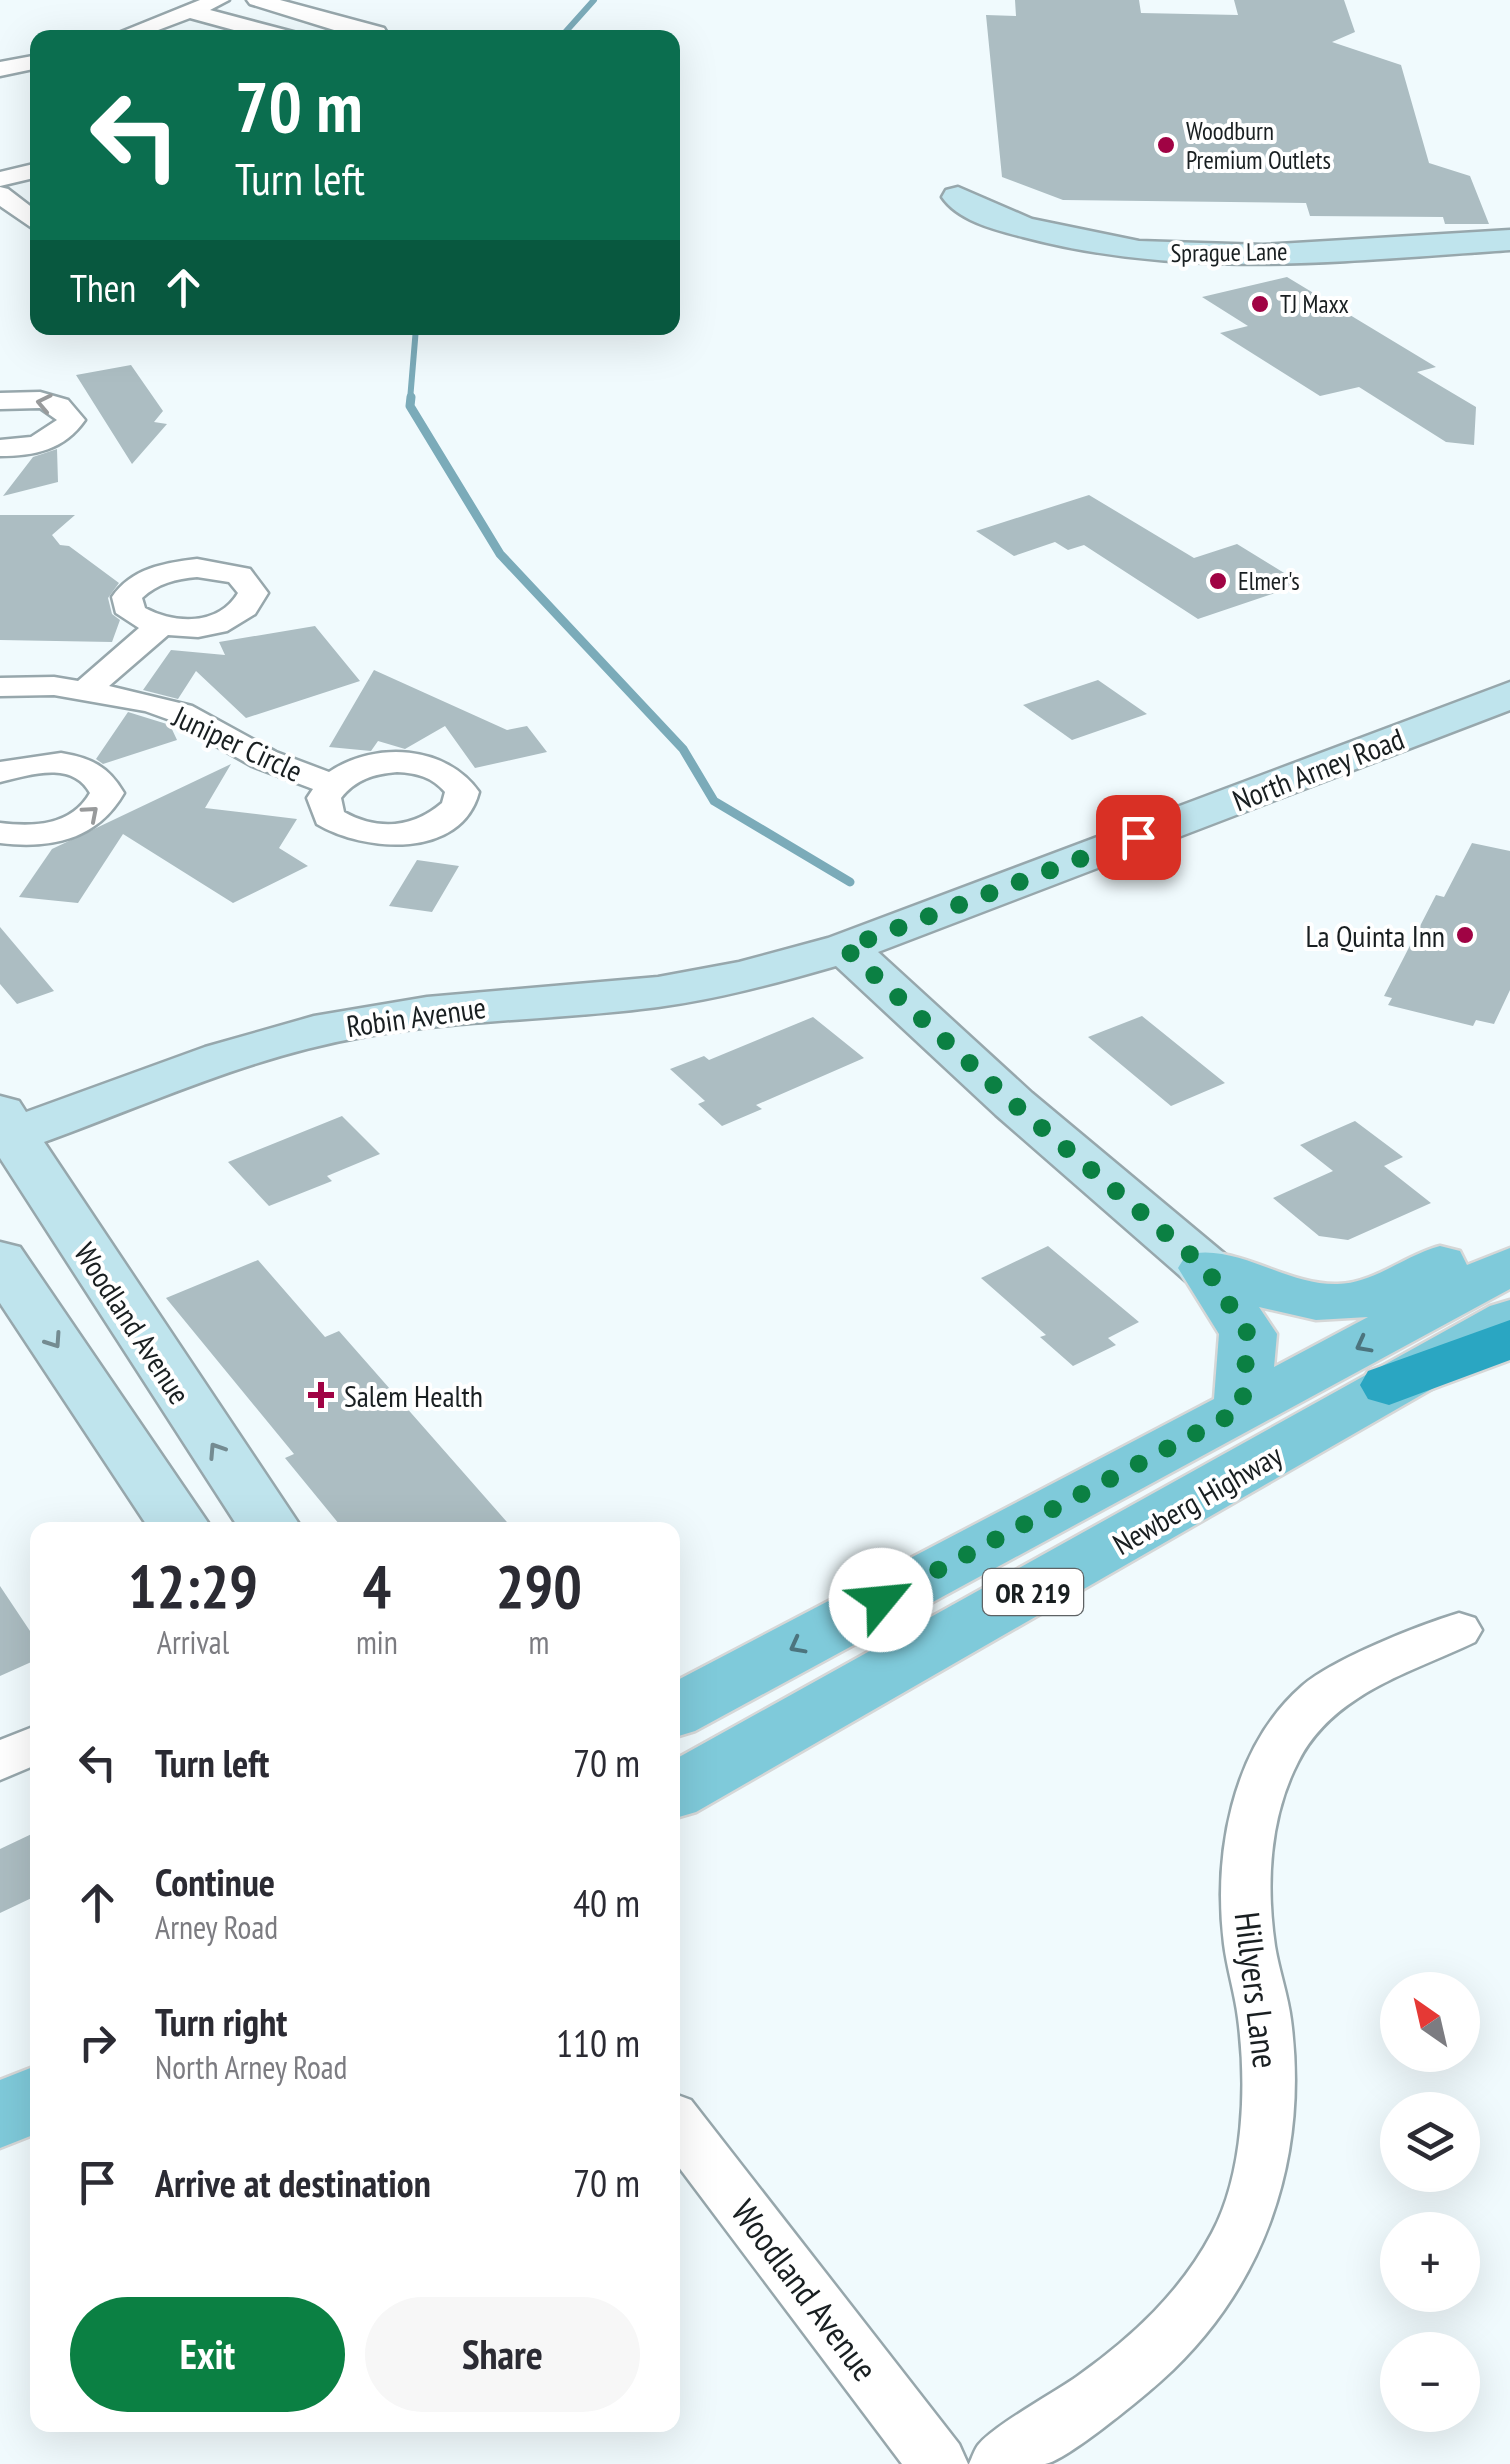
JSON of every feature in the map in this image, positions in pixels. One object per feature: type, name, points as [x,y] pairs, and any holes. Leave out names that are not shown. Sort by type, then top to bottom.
[{"type":"highway","points":[[1390,1386],[1510,1339]]},
{"type":"main road","name":"Sprague Lane","points":[[958,196],[990,215],[1044,234],[1160,253],[1265,253],[1510,240]]},
{"type":"main road","name":"North Arney Road","points":[[845,948],[1510,696]]},
{"type":"main road","name":"Robin Avenue","points":[[4,1129],[245,1052],[354,1023],[449,1008],[634,995],[777,969],[845,948]]},
{"type":"main road","points":[[845,948],[1014,1104],[1206,1268],[1248,1334],[1242,1409]]},
{"type":"main road","name":"Woodland Avenue","points":[[4,1129],[267,1522]]},
{"type":"main road","points":[[1206,1268],[1304,1299],[1353,1302],[1388,1290],[1510,1228]]},
{"type":"main road","points":[[0,1260],[177,1522]]},
{"type":"main road","name":"Newberg Highway","points":[[680,1709],[1510,1266]]},
{"type":"main road","name":"Newberg Highway","points":[[680,1790],[1510,1319]]},
{"type":"main road","points":[[0,2116],[30,2100]]},
{"type":"street","points":[[138,30],[218,0]]},
{"type":"street","points":[[257,0],[365,30]]},
{"type":"street","points":[[189,11],[259,30]]},
{"type":"street","points":[[0,70],[30,63]]},
{"type":"street","points":[[0,179],[30,172]]},
{"type":"street","points":[[5,198],[30,196]]},
{"type":"street","points":[[5,198],[30,218]]},
{"type":"street","points":[[0,402],[41,400],[59,406],[71,420],[55,438],[17,448],[0,448]]},
{"type":"street","points":[[86,690],[160,626]]},
{"type":"street","name":"Juniper Circle","points":[[0,687],[86,690],[181,713],[264,759],[331,784]]},
{"type":"street","points":[[0,833],[42,835],[68,828],[101,808],[107,793],[102,780],[92,772],[70,764],[26,764],[1,771]]},
{"type":"street","name":"Hillyers Lane","points":[[999,2464],[1141,2364],[1198,2307],[1236,2244],[1261,2158],[1270,2089],[1265,2022],[1250,1947],[1244,1890],[1248,1831],[1262,1786],[1284,1742],[1318,1698],[1459,1630]]},
{"type":"street","points":[[0,1761],[30,1748]]},
{"type":"street","name":"Woodland Avenue","points":[[680,2126],[938,2464]]},
{"type":"building","points":[[1015,0],[1139,0],[1141,13],[1238,15],[1234,0],[1344,0],[1355,32],[1332,42],[1401,65],[1429,163],[1470,176],[1489,224],[1445,224],[1443,217],[1310,216],[1306,203],[1063,200],[1002,177],[986,15],[1016,16]]},
{"type":"building","points":[[1287,277],[1436,367],[1417,372],[1476,407],[1474,445],[1446,442],[1359,387],[1320,396],[1220,333],[1248,326],[1202,297]]},
{"type":"building","points":[[131,365],[163,411],[154,422],[167,424],[132,464],[76,375]]},
{"type":"building","points":[[57,449],[58,482],[3,496],[33,457]]},
{"type":"building","points":[[1089,495],[1194,558],[1237,544],[1302,584],[1198,619],[1084,545],[1068,550],[1055,542],[1014,556],[976,531]]},
{"type":"building","points":[[0,515],[75,515],[52,535],[60,545],[69,546],[119,583],[108,598],[112,614],[120,620],[112,642],[0,640]]},
{"type":"building","points":[[315,626],[360,681],[246,718],[196,671],[178,699],[143,690],[171,650],[225,655],[219,642]]},
{"type":"building","points":[[374,670],[507,730],[527,726],[547,752],[475,768],[445,726],[405,749],[378,741],[371,751],[329,747]]},
{"type":"building","points":[[1098,680],[1147,714],[1072,740],[1023,705]]},
{"type":"building","points":[[128,712],[170,725],[177,740],[103,764],[96,759]]},
{"type":"building","points":[[231,764],[205,808],[297,819],[279,848],[308,866],[233,903],[123,834],[78,903],[19,897],[52,849]]},
{"type":"building","name":"La Quinta Inn","points":[[1472,843],[1510,851],[1510,990],[1494,1024],[1476,1020],[1473,1026],[1388,1005],[1392,998],[1384,996],[1436,895],[1444,897]]},
{"type":"building","points":[[417,860],[459,866],[432,912],[389,906]]},
{"type":"building","points":[[0,927],[54,991],[17,1004],[0,984]]},
{"type":"building","points":[[1142,1016],[1225,1083],[1171,1106],[1088,1037]]},
{"type":"building","points":[[813,1017],[864,1058],[756,1105],[762,1109],[722,1126],[698,1104],[705,1101],[670,1069],[704,1056],[709,1060]]},
{"type":"building","points":[[342,1116],[380,1154],[327,1176],[332,1181],[269,1206],[228,1162]]},
{"type":"building","points":[[1355,1121],[1403,1157],[1384,1166],[1431,1203],[1348,1240],[1319,1236],[1273,1198],[1333,1171],[1300,1145]]},
{"type":"building","points":[[1048,1246],[1139,1322],[1108,1338],[1116,1345],[1073,1366],[1040,1337],[1046,1335],[981,1278]]},
{"type":"building","name":"Salem Health","points":[[258,1260],[325,1337],[339,1331],[507,1522],[337,1522],[285,1458],[294,1454],[166,1298]]},
{"type":"building","points":[[0,1586],[30,1631],[30,1663],[0,1676]]},
{"type":"building","points":[[30,1835],[30,1899],[0,1913],[0,1849]]},
{"type":"waterway","points":[[567,30],[594,0]]},
{"type":"waterway","points":[[410,400],[415,335]]},
{"type":"waterway","points":[[411,397],[410,406],[500,554],[683,749],[714,801],[850,882]]},
{"type":"place","name":"Woodburn Premium Outlets","points":[[1166,145]]},
{"type":"place","name":"TJ Maxx","points":[[1260,304]]},
{"type":"place","name":"Elmer's","points":[[1218,581]]},
{"type":"place","name":"La Quinta Inn","points":[[1465,935]]},
{"type":"place","name":"Salem Health","points":[[321,1395]]},
{"type":"route","points":[[881,1600],[1242,1409],[1248,1334],[1206,1268],[1014,1104],[845,948],[1138,837]]}]
